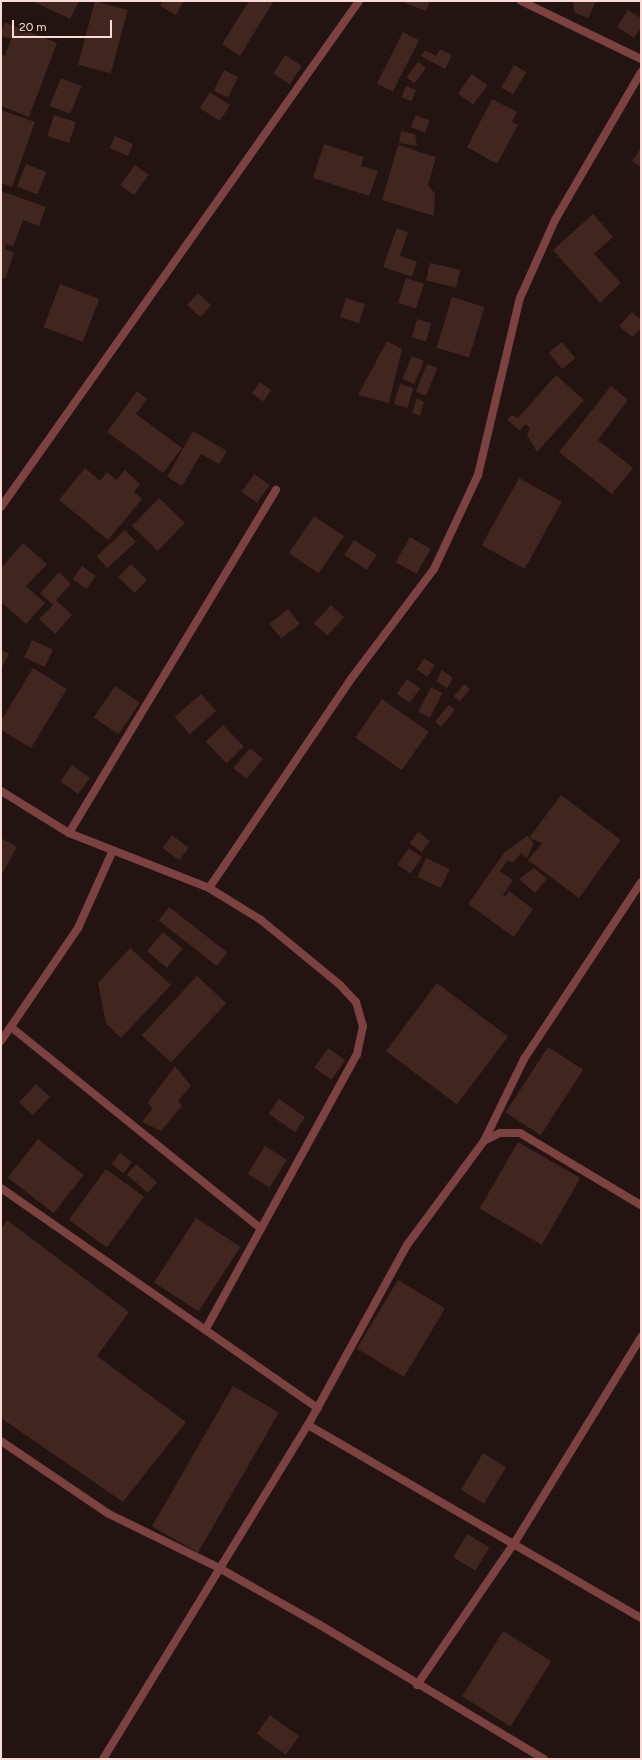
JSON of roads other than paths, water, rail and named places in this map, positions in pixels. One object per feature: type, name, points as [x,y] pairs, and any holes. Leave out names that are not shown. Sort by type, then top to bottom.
[{"type":"street","points":[[1,507],[359,1]]},
{"type":"street","points":[[521,1],[641,58]]},
{"type":"street","points":[[209,888],[351,679],[434,569],[478,475],[520,298],[555,220],[641,72]]},
{"type":"street","points":[[69,833],[276,490]]},
{"type":"street","points":[[1,790],[69,833],[209,888],[261,920],[340,985],[356,1002],[363,1026],[357,1054],[205,1330]]},
{"type":"street","points":[[1,1041],[78,928],[113,850]]},
{"type":"street","points":[[103,1759],[308,1425],[408,1245],[484,1141],[524,1059],[641,882]]},
{"type":"street","points":[[11,1027],[261,1229]]},
{"type":"street","points":[[484,1141],[500,1133],[520,1133],[641,1205]]},
{"type":"street","points":[[1,1188],[318,1408]]},
{"type":"street","points":[[417,1686],[515,1542],[641,1337]]},
{"type":"street","points":[[308,1425],[515,1542],[641,1618]]},
{"type":"street","points":[[1,1441],[109,1514],[219,1568],[320,1625],[417,1686],[544,1759]]}]
